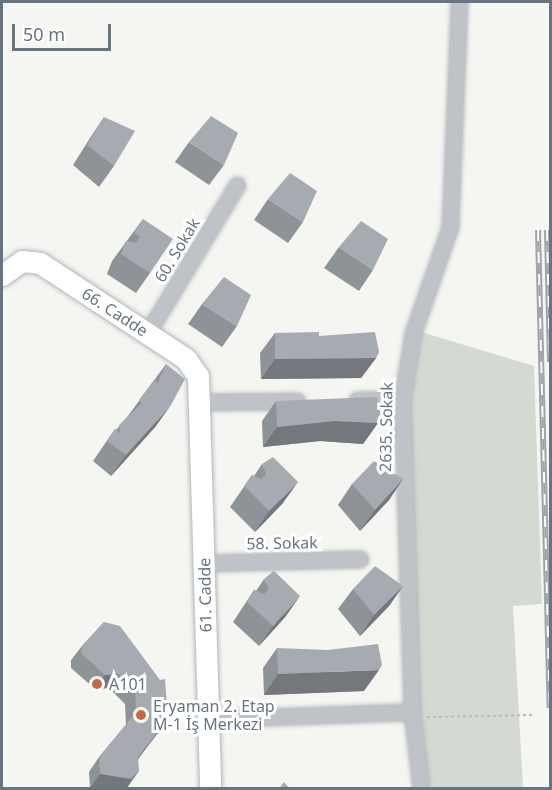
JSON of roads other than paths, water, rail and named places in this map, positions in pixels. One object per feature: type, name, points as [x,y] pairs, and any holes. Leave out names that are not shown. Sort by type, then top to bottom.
[{"type":"street","name":"2635. Sokak","points":[[421,789],[412,714],[402,400],[413,333],[450,227],[459,2]]},
{"type":"street","name":"60. Sokak","points":[[147,333],[237,185]]},
{"type":"street","name":"66. Cadde","points":[[2,275],[22,261],[40,263],[147,333],[194,367],[201,402]]},
{"type":"street","points":[[343,400],[402,400]]},
{"type":"street","points":[[201,402],[319,401]]},
{"type":"street","name":"61. Cadde","points":[[201,402],[210,789]]},
{"type":"street","name":"58. Sokak","points":[[204,563],[360,559]]},
{"type":"street","points":[[208,719],[412,714]]},
{"type":"railway","points":[[538,230],[550,708]]},
{"type":"railway","points":[[547,230],[550,362]]},
{"type":"place","name":"A101","points":[[97,684]]},
{"type":"place","name":"Eryaman 2. Etap M-1 İş Merkezi","points":[[141,715]]}]
